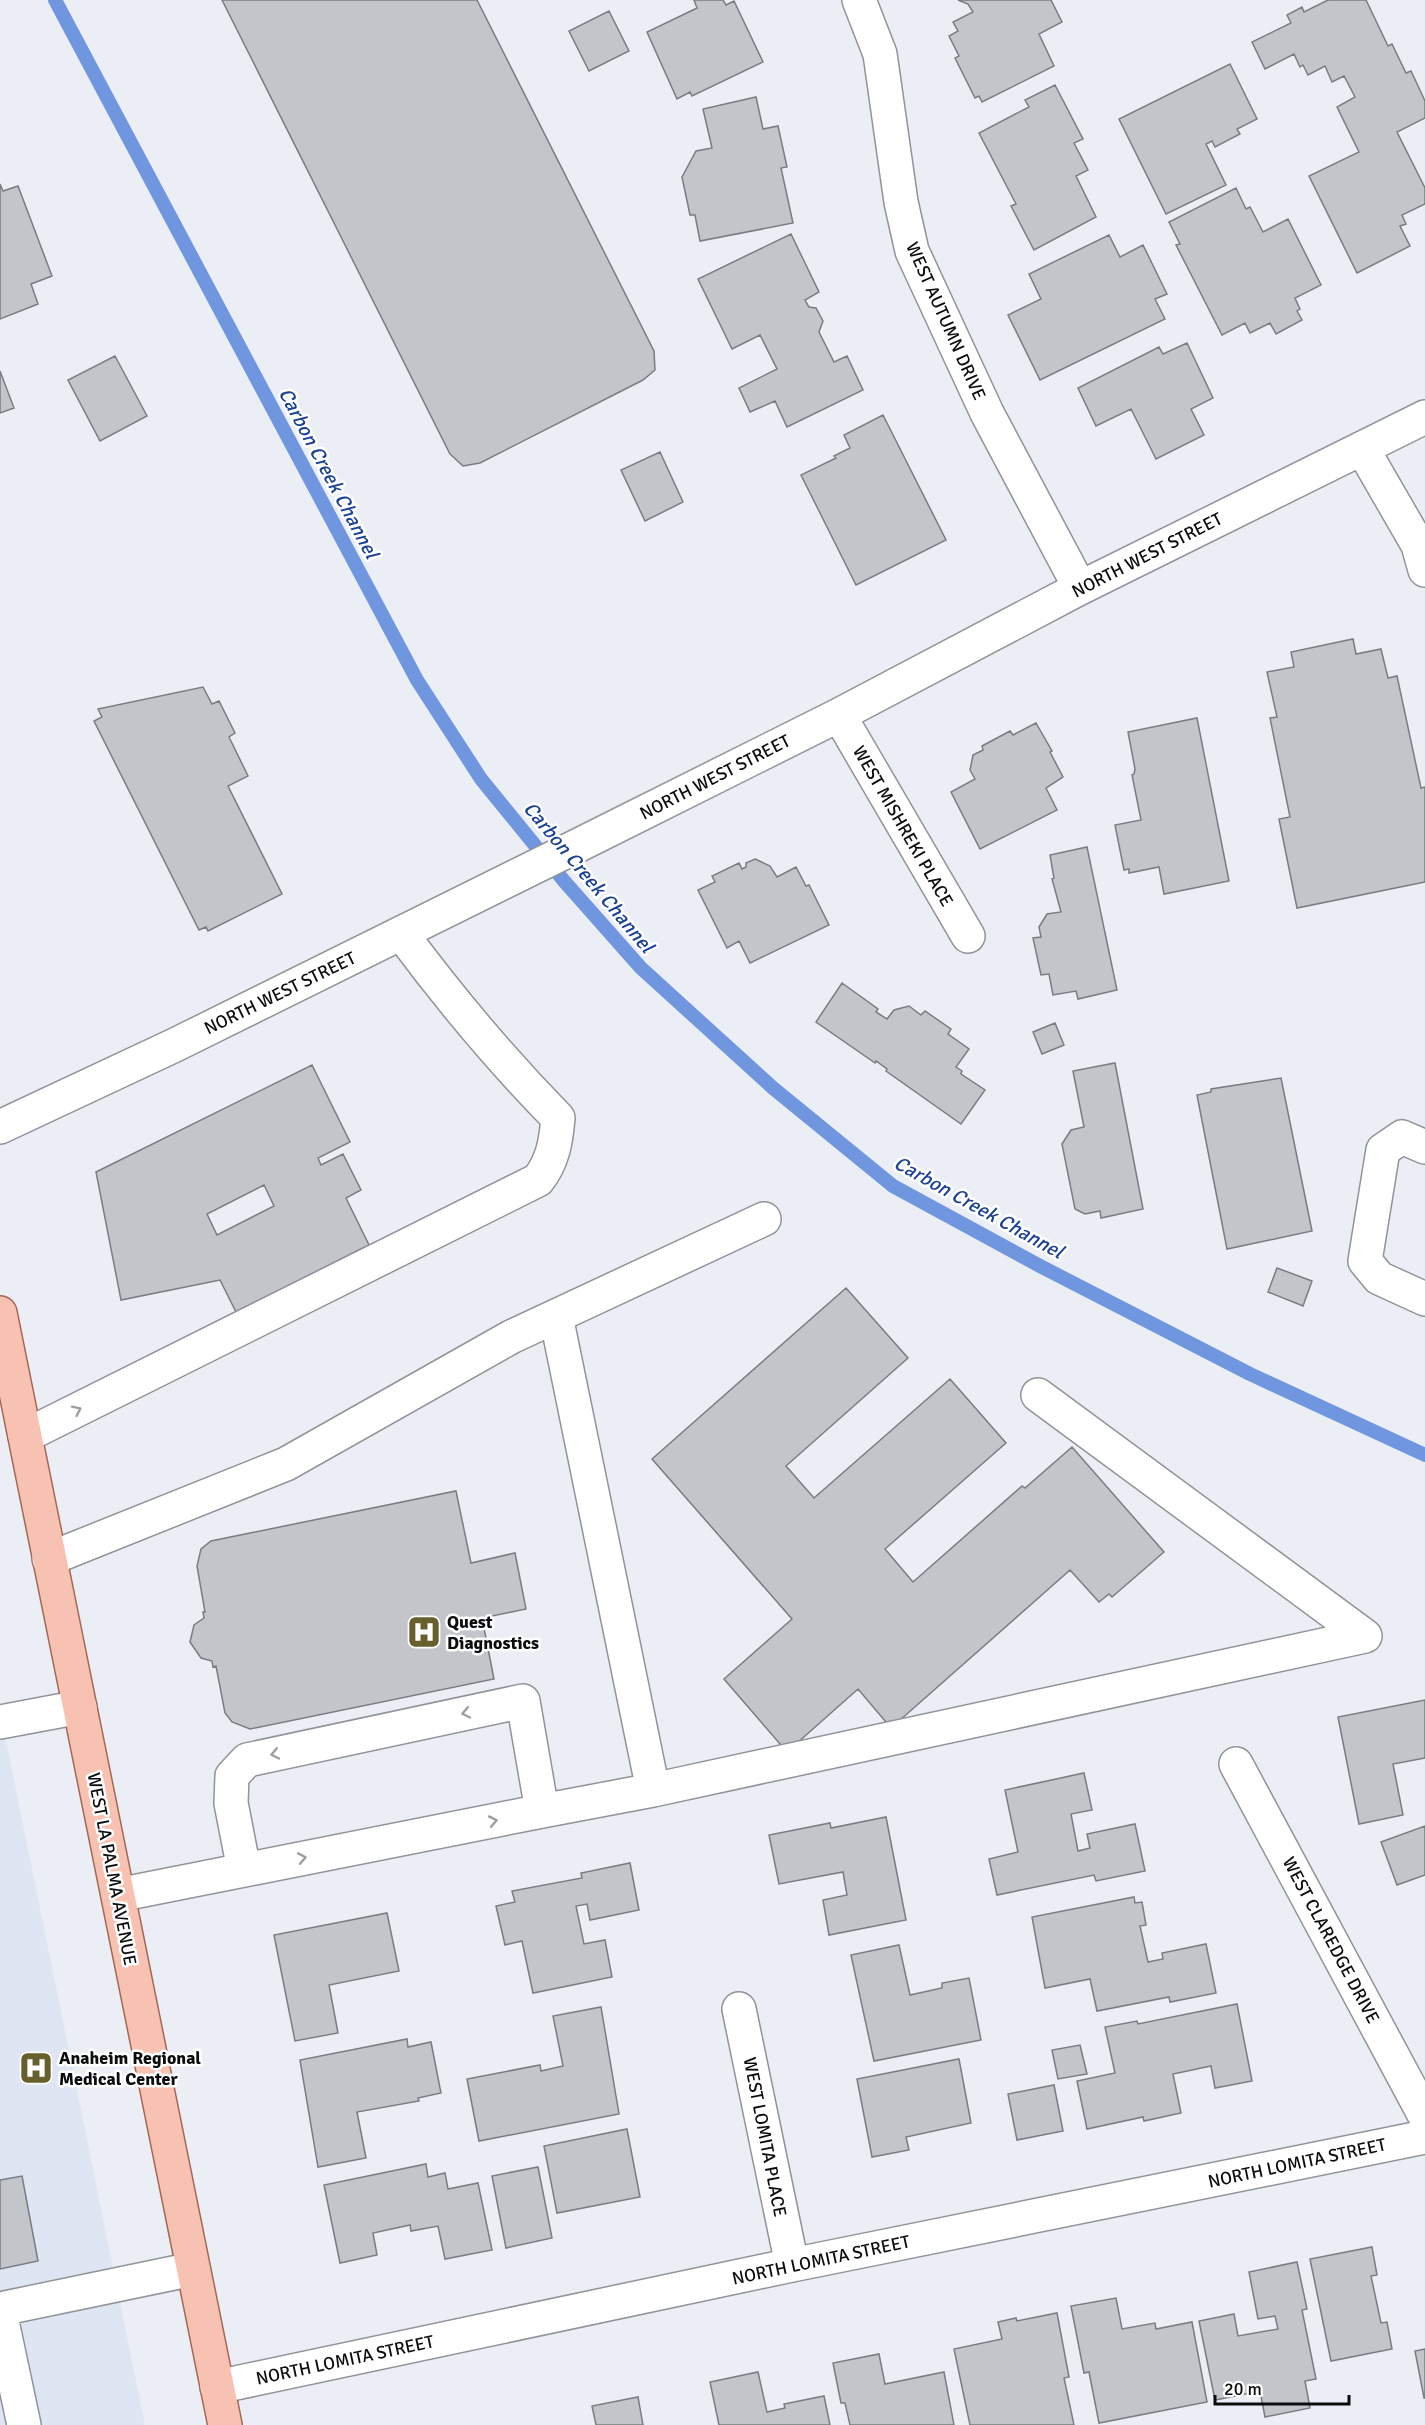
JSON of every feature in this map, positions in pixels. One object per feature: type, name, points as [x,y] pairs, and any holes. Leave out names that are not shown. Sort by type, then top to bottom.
[{"type":"main road","name":"WEST LA PALMA AVENUE","points":[[1,1322],[225,2425]]},
{"type":"street","name":"WEST AUTUMN DRIVE","points":[[859,0],[880,54],[901,202],[912,251],[987,412],[1080,588]]},
{"type":"street","name":"NORTH WEST STREET","points":[[0,1127],[175,1045],[571,849],[839,715],[1080,588],[1425,417]]},
{"type":"street","points":[[1362,448],[1418,545],[1425,570]]},
{"type":"street","name":"WEST MISHREKI PLACE","points":[[839,715],[968,936]]},
{"type":"street","points":[[25,1436],[538,1180],[547,1169],[553,1153],[558,1118],[507,1066],[446,993],[401,933]]},
{"type":"street","points":[[1425,1147],[1402,1137],[1383,1150],[1365,1261],[1379,1278],[1425,1299]]},
{"type":"street","points":[[49,1559],[286,1464],[510,1337],[764,1219]]},
{"type":"street","points":[[556,1316],[653,1790]]},
{"type":"street","points":[[118,1895],[653,1790],[1365,1635],[1038,1395]]},
{"type":"street","points":[[244,1870],[231,1803],[232,1776],[247,1760],[523,1701],[542,1811]]},
{"type":"street","points":[[0,1722],[80,1707]]},
{"type":"street","name":"WEST CLAREDGE DRIVE","points":[[1236,1764],[1425,2116]]},
{"type":"street","name":"WEST LOMITA PLACE","points":[[740,2009],[792,2265]]},
{"type":"street","name":"NORTH LOMITA STREET","points":[[217,2387],[792,2265],[1425,2137]]},
{"type":"street","points":[[24,2425],[0,2311],[193,2269]]},
{"type":"shaded area","name":"Anaheim Regional Medical Center","points":[[0,1711],[145,2425],[0,2425]]},
{"type":"building","points":[[222,0],[477,0],[654,351],[655,370],[643,380],[480,463],[463,466],[450,454]]},
{"type":"building","points":[[694,0],[723,0],[726,5],[734,1],[763,62],[692,96],[690,92],[677,99],[647,32],[697,8]]},
{"type":"building","points":[[958,0],[1051,0],[1062,22],[1039,34],[1054,66],[982,102],[979,96],[975,98],[955,58],[959,56],[949,36],[958,31],[953,22],[973,12],[968,4]]},
{"type":"building","points":[[1328,0],[1366,0],[1388,46],[1392,44],[1406,73],[1411,71],[1425,101],[1425,118],[1397,132],[1425,188],[1425,204],[1402,215],[1406,224],[1400,226],[1410,246],[1357,273],[1309,176],[1359,152],[1337,107],[1355,97],[1344,76],[1332,82],[1325,66],[1308,75],[1303,65],[1300,67],[1294,54],[1265,69],[1252,42],[1291,23],[1287,15],[1302,7],[1304,12]]},
{"type":"building","points":[[609,11],[629,51],[589,71],[569,31]]},
{"type":"building","points":[[1230,64],[1257,119],[1237,129],[1240,134],[1215,147],[1212,141],[1206,144],[1226,185],[1166,214],[1119,119]]},
{"type":"building","points":[[1055,85],[1083,139],[1074,143],[1088,170],[1076,176],[1096,217],[1034,250],[1011,206],[1016,204],[979,133],[1029,107],[1025,100]]},
{"type":"building","points":[[756,97],[763,129],[778,126],[787,167],[781,168],[793,223],[700,241],[695,215],[690,215],[682,177],[696,151],[712,148],[703,109]]},
{"type":"building","points":[[0,184],[3,191],[18,186],[52,276],[31,284],[38,304],[0,319]]},
{"type":"building","points":[[1236,188],[1246,209],[1250,207],[1263,232],[1288,219],[1321,285],[1295,298],[1300,309],[1297,311],[1302,320],[1276,334],[1270,323],[1250,333],[1245,323],[1222,335],[1176,245],[1180,244],[1169,222]]},
{"type":"building","points":[[791,234],[819,292],[805,300],[809,307],[816,308],[823,321],[819,332],[834,362],[847,356],[863,390],[787,427],[775,401],[750,412],[739,388],[777,369],[760,335],[732,349],[698,279]]},
{"type":"building","points":[[1109,235],[1120,257],[1143,245],[1167,294],[1155,299],[1165,319],[1040,380],[1008,315],[1041,299],[1029,274]]},
{"type":"building","points":[[1187,343],[1213,398],[1191,409],[1204,435],[1156,459],[1131,409],[1096,426],[1078,388],[1159,347],[1163,354]]},
{"type":"building","points":[[115,356],[147,416],[100,441],[68,380]]},
{"type":"building","points":[[0,371],[14,408],[0,413]]},
{"type":"building","points":[[883,415],[946,540],[856,585],[801,475],[836,458],[834,456],[850,448],[844,435]]},
{"type":"building","points":[[660,452],[683,502],[645,521],[621,470]]},
{"type":"building","points":[[1353,639],[1356,654],[1381,649],[1388,678],[1397,676],[1421,788],[1425,787],[1425,882],[1297,908],[1279,819],[1290,817],[1270,718],[1277,717],[1267,672],[1294,667],[1291,652]]},
{"type":"building","points":[[203,687],[212,704],[219,701],[235,733],[229,737],[248,776],[228,786],[282,894],[208,931],[206,927],[199,930],[94,721],[102,717],[98,709]]},
{"type":"building","points":[[1197,718],[1229,881],[1164,894],[1159,867],[1129,873],[1129,869],[1124,870],[1115,825],[1141,820],[1132,775],[1135,769],[1128,732]]},
{"type":"building","points":[[1036,723],[1063,777],[1046,788],[1057,810],[980,849],[951,792],[975,779],[970,770],[973,755],[983,750],[982,746],[1010,731],[1013,735]]},
{"type":"building","points":[[1087,847],[1117,990],[1078,999],[1076,991],[1053,995],[1049,974],[1041,975],[1033,938],[1041,937],[1039,927],[1047,914],[1061,912],[1052,879],[1054,878],[1050,855]]},
{"type":"building","points":[[755,859],[770,866],[777,877],[796,867],[806,886],[809,885],[829,925],[750,963],[739,941],[727,948],[698,890],[715,882],[712,876],[739,863],[742,869],[746,867],[746,863]]},
{"type":"building","points":[[842,983],[878,1009],[876,1012],[887,1019],[894,1010],[909,1006],[921,1015],[925,1011],[951,1029],[948,1034],[969,1049],[956,1067],[962,1071],[961,1074],[985,1090],[961,1124],[886,1071],[887,1069],[876,1061],[875,1063],[816,1022]]},
{"type":"building","points":[[1055,1023],[1064,1045],[1042,1054],[1033,1032]]},
{"type":"building","points":[[1115,1063],[1143,1209],[1101,1218],[1100,1211],[1085,1214],[1075,1209],[1062,1144],[1071,1130],[1084,1127],[1073,1071]]},
{"type":"building","points":[[312,1065],[350,1142],[318,1158],[321,1165],[343,1154],[361,1190],[346,1198],[369,1245],[236,1312],[220,1280],[121,1300],[96,1172]],"holes":[[[264,1185],[274,1206],[217,1235],[207,1214]]]},
{"type":"building","points":[[1281,1078],[1312,1231],[1227,1249],[1197,1095],[1211,1092],[1211,1089]]},
{"type":"building","points":[[1277,1268],[1312,1281],[1303,1306],[1268,1292]]},
{"type":"building","points":[[846,1288],[908,1358],[786,1466],[814,1498],[950,1379],[1006,1443],[885,1549],[913,1582],[1022,1486],[1025,1488],[1072,1447],[1164,1552],[1112,1597],[1109,1594],[1099,1602],[1070,1570],[891,1728],[858,1689],[787,1752],[724,1679],[792,1619],[652,1459]]},
{"type":"building","points":[[456,1491],[471,1563],[515,1553],[526,1609],[482,1618],[494,1679],[250,1729],[232,1722],[225,1713],[216,1666],[213,1667],[212,1661],[201,1658],[190,1642],[194,1625],[204,1618],[203,1612],[205,1612],[197,1566],[201,1549],[211,1541]]},
{"type":"building","points":[[1425,1700],[1425,1758],[1393,1764],[1403,1815],[1359,1824],[1338,1717]]},
{"type":"building","points":[[1084,1773],[1092,1810],[1071,1814],[1078,1851],[1090,1848],[1087,1834],[1135,1824],[1145,1871],[1096,1881],[1094,1875],[997,1895],[989,1859],[1018,1852],[1005,1790]]},
{"type":"building","points":[[886,1817],[906,1920],[829,1935],[823,1900],[847,1895],[843,1872],[779,1884],[769,1835],[830,1823],[831,1828]]},
{"type":"building","points":[[1425,1826],[1425,1875],[1397,1885],[1381,1842]]},
{"type":"building","points":[[630,1863],[639,1910],[590,1920],[587,1904],[576,1906],[584,1944],[605,1940],[612,1977],[533,1993],[522,1941],[505,1945],[496,1906],[515,1902],[512,1891],[582,1878],[581,1873]]},
{"type":"building","points":[[1134,1897],[1135,1903],[1142,1902],[1146,1925],[1140,1926],[1148,1962],[1163,1959],[1162,1953],[1206,1944],[1216,1993],[1170,2002],[1169,1997],[1097,2011],[1090,1979],[1045,1988],[1032,1917]]},
{"type":"building","points":[[387,1913],[399,1971],[329,1985],[338,2033],[295,2041],[274,1935]]},
{"type":"building","points":[[899,1945],[910,1995],[942,1988],[942,1983],[969,1978],[981,2040],[874,2061],[851,1955]]},
{"type":"building","points":[[1237,2004],[1252,2081],[1215,2088],[1211,2066],[1173,2074],[1181,2113],[1144,2121],[1143,2117],[1087,2129],[1077,2081],[1115,2073],[1105,2027],[1137,2021],[1138,2024]]},
{"type":"building","points":[[601,2007],[619,2114],[479,2141],[467,2079],[540,2065],[541,2071],[563,2066],[553,2016]]},
{"type":"building","points":[[407,2039],[408,2047],[431,2042],[441,2093],[418,2098],[419,2101],[357,2112],[366,2158],[318,2167],[300,2060]]},
{"type":"building","points":[[1080,2045],[1087,2074],[1058,2079],[1052,2050]]},
{"type":"building","points":[[959,2059],[971,2123],[906,2137],[909,2150],[872,2157],[857,2079]]},
{"type":"building","points":[[1054,2085],[1063,2131],[1017,2140],[1008,2094]]},
{"type":"building","points":[[627,2129],[640,2197],[557,2213],[544,2146]]},
{"type":"building","points":[[426,2164],[428,2177],[445,2173],[448,2189],[478,2183],[492,2250],[445,2259],[438,2226],[411,2231],[410,2225],[373,2233],[377,2255],[340,2263],[324,2185]]},
{"type":"building","points":[[538,2167],[552,2238],[506,2248],[492,2176]]},
{"type":"building","points":[[22,2176],[38,2261],[0,2269],[0,2180]]},
{"type":"building","points":[[1372,2247],[1377,2275],[1371,2276],[1381,2323],[1387,2322],[1392,2349],[1331,2361],[1310,2259]]},
{"type":"building","points":[[1297,2262],[1307,2309],[1302,2310],[1316,2379],[1305,2381],[1310,2408],[1265,2417],[1260,2391],[1215,2400],[1199,2321],[1234,2314],[1238,2336],[1278,2329],[1275,2316],[1258,2319],[1249,2272]]},
{"type":"building","points":[[1116,2298],[1122,2329],[1155,2323],[1156,2329],[1192,2322],[1207,2402],[1099,2423],[1089,2372],[1084,2373],[1071,2306]]},
{"type":"building","points":[[1057,2313],[1069,2377],[1064,2378],[1074,2425],[970,2425],[954,2349],[1002,2339],[998,2322],[1016,2318],[1017,2321]]},
{"type":"building","points":[[1425,2349],[1425,2398],[1424,2398],[1415,2351]]},
{"type":"building","points":[[879,2354],[885,2384],[944,2372],[954,2425],[850,2425],[845,2403],[841,2403],[833,2363]]},
{"type":"building","points":[[758,2372],[767,2412],[785,2408],[784,2404],[824,2396],[830,2425],[719,2425],[710,2382]]},
{"type":"building","points":[[638,2397],[643,2425],[596,2425],[592,2406]]},
{"type":"waterway","name":"Carbon Creek Channel","points":[[55,0],[417,680],[481,779],[564,881],[641,968],[773,1088],[893,1186],[1040,1266],[1250,1374],[1425,1455]]},
{"type":"place","name":"Quest Diagnostics","points":[[424,1632]]},
{"type":"place","name":"Anaheim Regional Medical Center","points":[[36,2068]]}]
